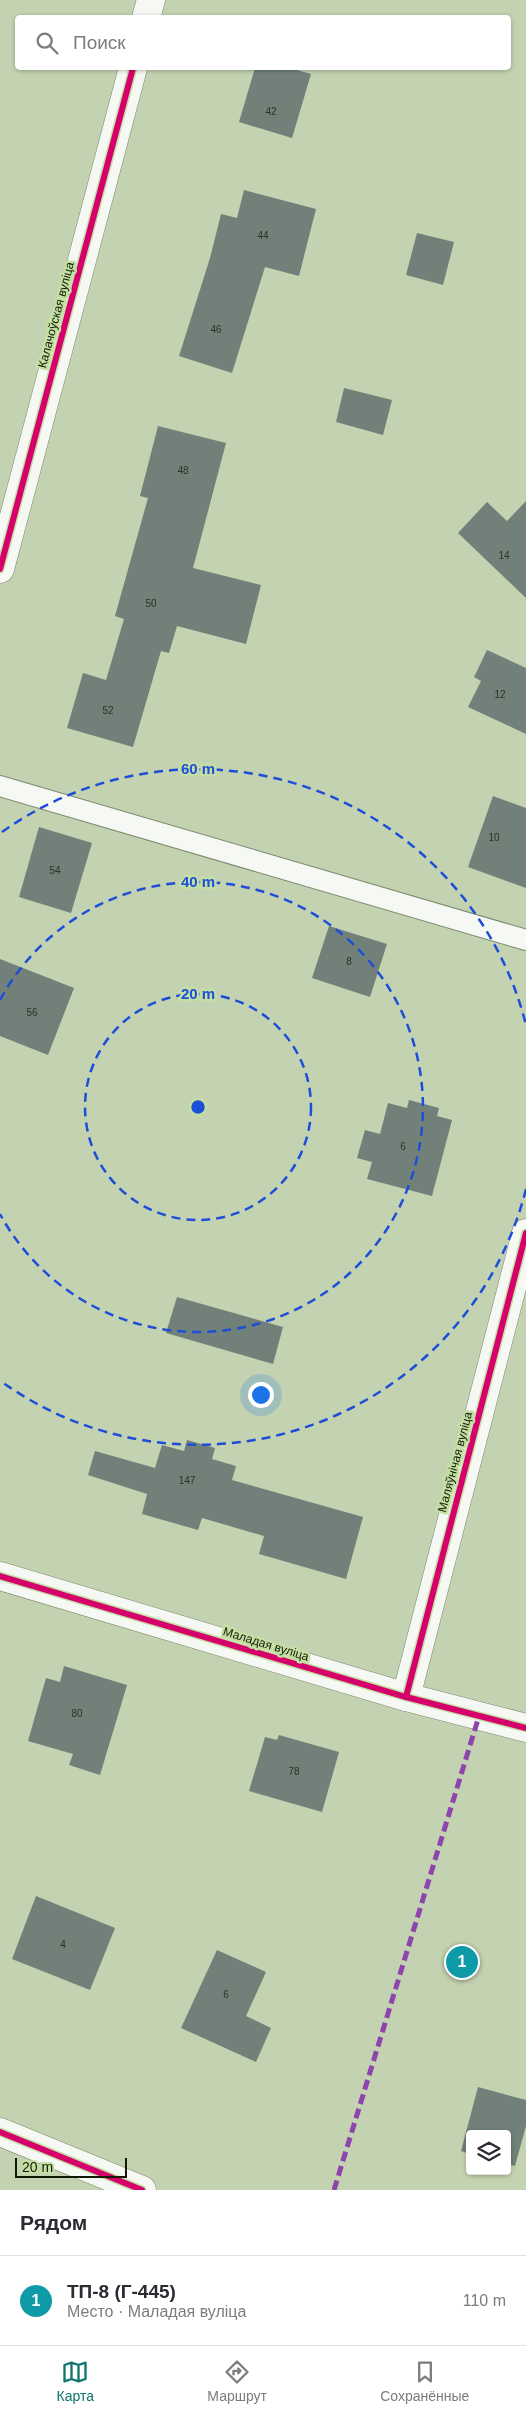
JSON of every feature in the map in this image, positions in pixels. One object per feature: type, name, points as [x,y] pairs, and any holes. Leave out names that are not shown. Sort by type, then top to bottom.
[{"type":"street","points":[[147,15],[151,0]]},
{"type":"street","name":"Калачоўская вуліца","points":[[0,569],[132,70]]},
{"type":"street","name":"Маляўнічая вуліца","points":[[406,1697],[526,1233]]},
{"type":"street","name":"Маладая вуліца","points":[[0,1576],[406,1697],[526,1728]]},
{"type":"street","points":[[0,2132],[142,2190]]},
{"type":"lane","points":[[0,786],[526,940]]},
{"type":"building","points":[[254,70],[297,70],[311,74],[292,138],[239,122]]},
{"type":"building","points":[[244,190],[316,209],[299,276],[265,267],[232,373],[179,356],[210,258],[221,214],[237,218]]},
{"type":"building","points":[[417,233],[454,242],[443,285],[406,275]]},
{"type":"building","points":[[344,388],[392,400],[383,435],[336,422]]},
{"type":"building","points":[[158,426],[226,443],[193,568],[261,585],[246,644],[177,626],[169,653],[161,651],[133,747],[67,728],[83,673],[106,680],[124,619],[115,616],[148,498],[140,496]]},
{"type":"building","points":[[526,501],[526,598],[458,533],[487,502],[507,521]]},
{"type":"building","points":[[487,650],[526,668],[526,734],[468,707],[481,681],[474,677]]},
{"type":"building","points":[[493,796],[526,808],[526,888],[468,867]]},
{"type":"building","points":[[39,827],[92,843],[71,913],[19,897]]},
{"type":"building","points":[[329,926],[387,944],[370,997],[312,978]]},
{"type":"building","points":[[0,959],[74,988],[48,1055],[0,1036]]},
{"type":"building","points":[[409,1100],[439,1108],[437,1116],[452,1120],[432,1196],[367,1179],[372,1162],[357,1158],[365,1130],[380,1134],[388,1103],[407,1108]]},
{"type":"building","points":[[177,1297],[283,1327],[273,1364],[166,1333]]},
{"type":"building","points":[[187,1440],[215,1448],[212,1459],[236,1466],[232,1480],[363,1517],[346,1579],[259,1554],[264,1536],[202,1518],[198,1530],[142,1514],[147,1494],[88,1475],[95,1451],[155,1468],[162,1445],[184,1451]]},
{"type":"building","points":[[64,1666],[127,1685],[100,1775],[69,1765],[73,1754],[28,1741],[46,1678],[60,1682]]},
{"type":"building","points":[[279,1735],[339,1752],[322,1812],[249,1791],[265,1737],[277,1740]]},
{"type":"building","points":[[36,1896],[115,1928],[90,1990],[12,1959]]},
{"type":"building","points":[[217,1950],[266,1972],[246,2016],[271,2028],[256,2062],[181,2028]]},
{"type":"building","points":[[478,2087],[526,2100],[526,2126],[515,2166],[511,2165],[511,2130],[467,2130]]},
{"type":"building","points":[[466,2132],[466,2153],[461,2151]]},
{"type":"marked path","points":[[334,2190],[479,1716]]},
{"type":"cycle path","points":[[0,569],[132,70]]},
{"type":"cycle path","points":[[406,1697],[526,1233]]},
{"type":"cycle path","points":[[0,1576],[406,1697],[526,1728]]},
{"type":"cycle path","points":[[0,2132],[142,2190]]},
{"type":"place","name":"ТП-8 (Г-445)","points":[[462,1962]]}]
